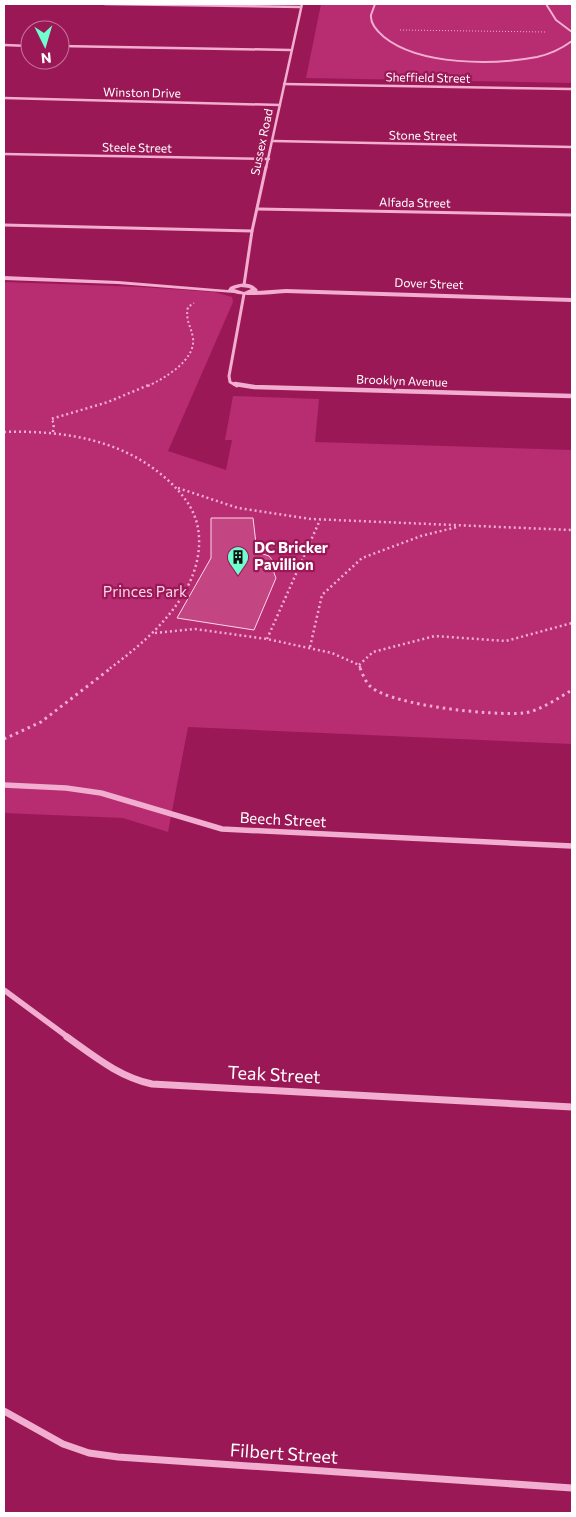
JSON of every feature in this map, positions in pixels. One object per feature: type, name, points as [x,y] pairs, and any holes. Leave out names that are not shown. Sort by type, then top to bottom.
[{"type":"street","points":[[105,4],[302,5]]},
{"type":"street","name":"Sussex Road","points":[[244,285],[252,231],[273,142],[290,50],[302,5]]},
{"type":"street","points":[[4,45],[20,46]]},
{"type":"street","points":[[70,46],[290,50]]},
{"type":"street","name":"Sheffield Street","points":[[284,84],[572,89]]},
{"type":"street","name":"Winston Drive","points":[[4,98],[280,105]]},
{"type":"street","name":"Stone Street","points":[[273,142],[572,147]]},
{"type":"street","name":"Steele Street","points":[[4,154],[269,159]]},
{"type":"street","name":"Alfada Street","points":[[258,209],[572,215]]},
{"type":"street","points":[[4,225],[252,231]]},
{"type":"street","points":[[4,278],[233,289],[244,285],[252,290]]},
{"type":"street","points":[[233,289],[244,294],[252,290]]},
{"type":"street","name":"Dover Street","points":[[252,290],[572,300]]},
{"type":"street","name":"Brooklyn Avenue","points":[[244,294],[229,376],[231,383],[254,387],[572,396]]},
{"type":"street","name":"Beech Street","points":[[4,785],[66,788],[101,793],[222,829],[570,846]]},
{"type":"street","name":"Teak Street","points":[[4,990],[108,1067],[124,1077],[137,1081],[152,1084],[572,1107]]},
{"type":"street","name":"Filbert Street","points":[[4,1412],[64,1444],[89,1453],[118,1457],[572,1488]]},
{"type":"lane","points":[[375,4],[371,16],[374,30],[402,49],[428,56],[476,61],[518,60],[549,55],[566,48],[572,41]]},
{"type":"lane","points":[[546,4],[560,25],[572,32]]},
{"type":"path","points":[[374,30],[572,32]]},
{"type":"path","points":[[53,432],[54,423],[51,418],[104,404],[167,377],[181,364],[192,347],[194,338],[185,319],[188,307],[202,301]]},
{"type":"path","points":[[4,432],[53,432],[125,450],[154,467],[177,488],[190,503],[196,515],[199,528],[199,547],[196,563],[187,585],[155,633],[50,717],[28,730],[4,739]]},
{"type":"path","points":[[177,488],[238,508],[320,520],[572,530]]},
{"type":"path","points":[[267,639],[320,520]]},
{"type":"path","points":[[310,647],[322,595],[362,558],[421,536],[463,525]]},
{"type":"path","points":[[359,665],[373,652],[435,636],[506,641],[572,623]]},
{"type":"path","points":[[155,633],[195,629],[310,647],[332,653],[359,665],[366,682],[373,690],[408,701],[440,706],[524,713],[535,710],[572,690]]},
{"type":"green space","points":[[321,4],[572,4],[572,83],[306,78]]},
{"type":"green space","name":"Princes Park","points":[[4,282],[141,287],[214,292],[232,297],[233,302],[168,451],[226,470],[232,440],[225,440],[233,396],[319,399],[315,442],[572,450],[572,744],[188,727],[168,832],[123,818],[4,813]]},
{"type":"building","name":"DC Bricker Pavillion","points":[[211,518],[253,518],[257,552],[269,556],[276,565],[274,573],[276,578],[254,630],[177,618],[211,558]]},
{"type":"place","name":"DC Bricker Pavillion","points":[[238,576]]}]
